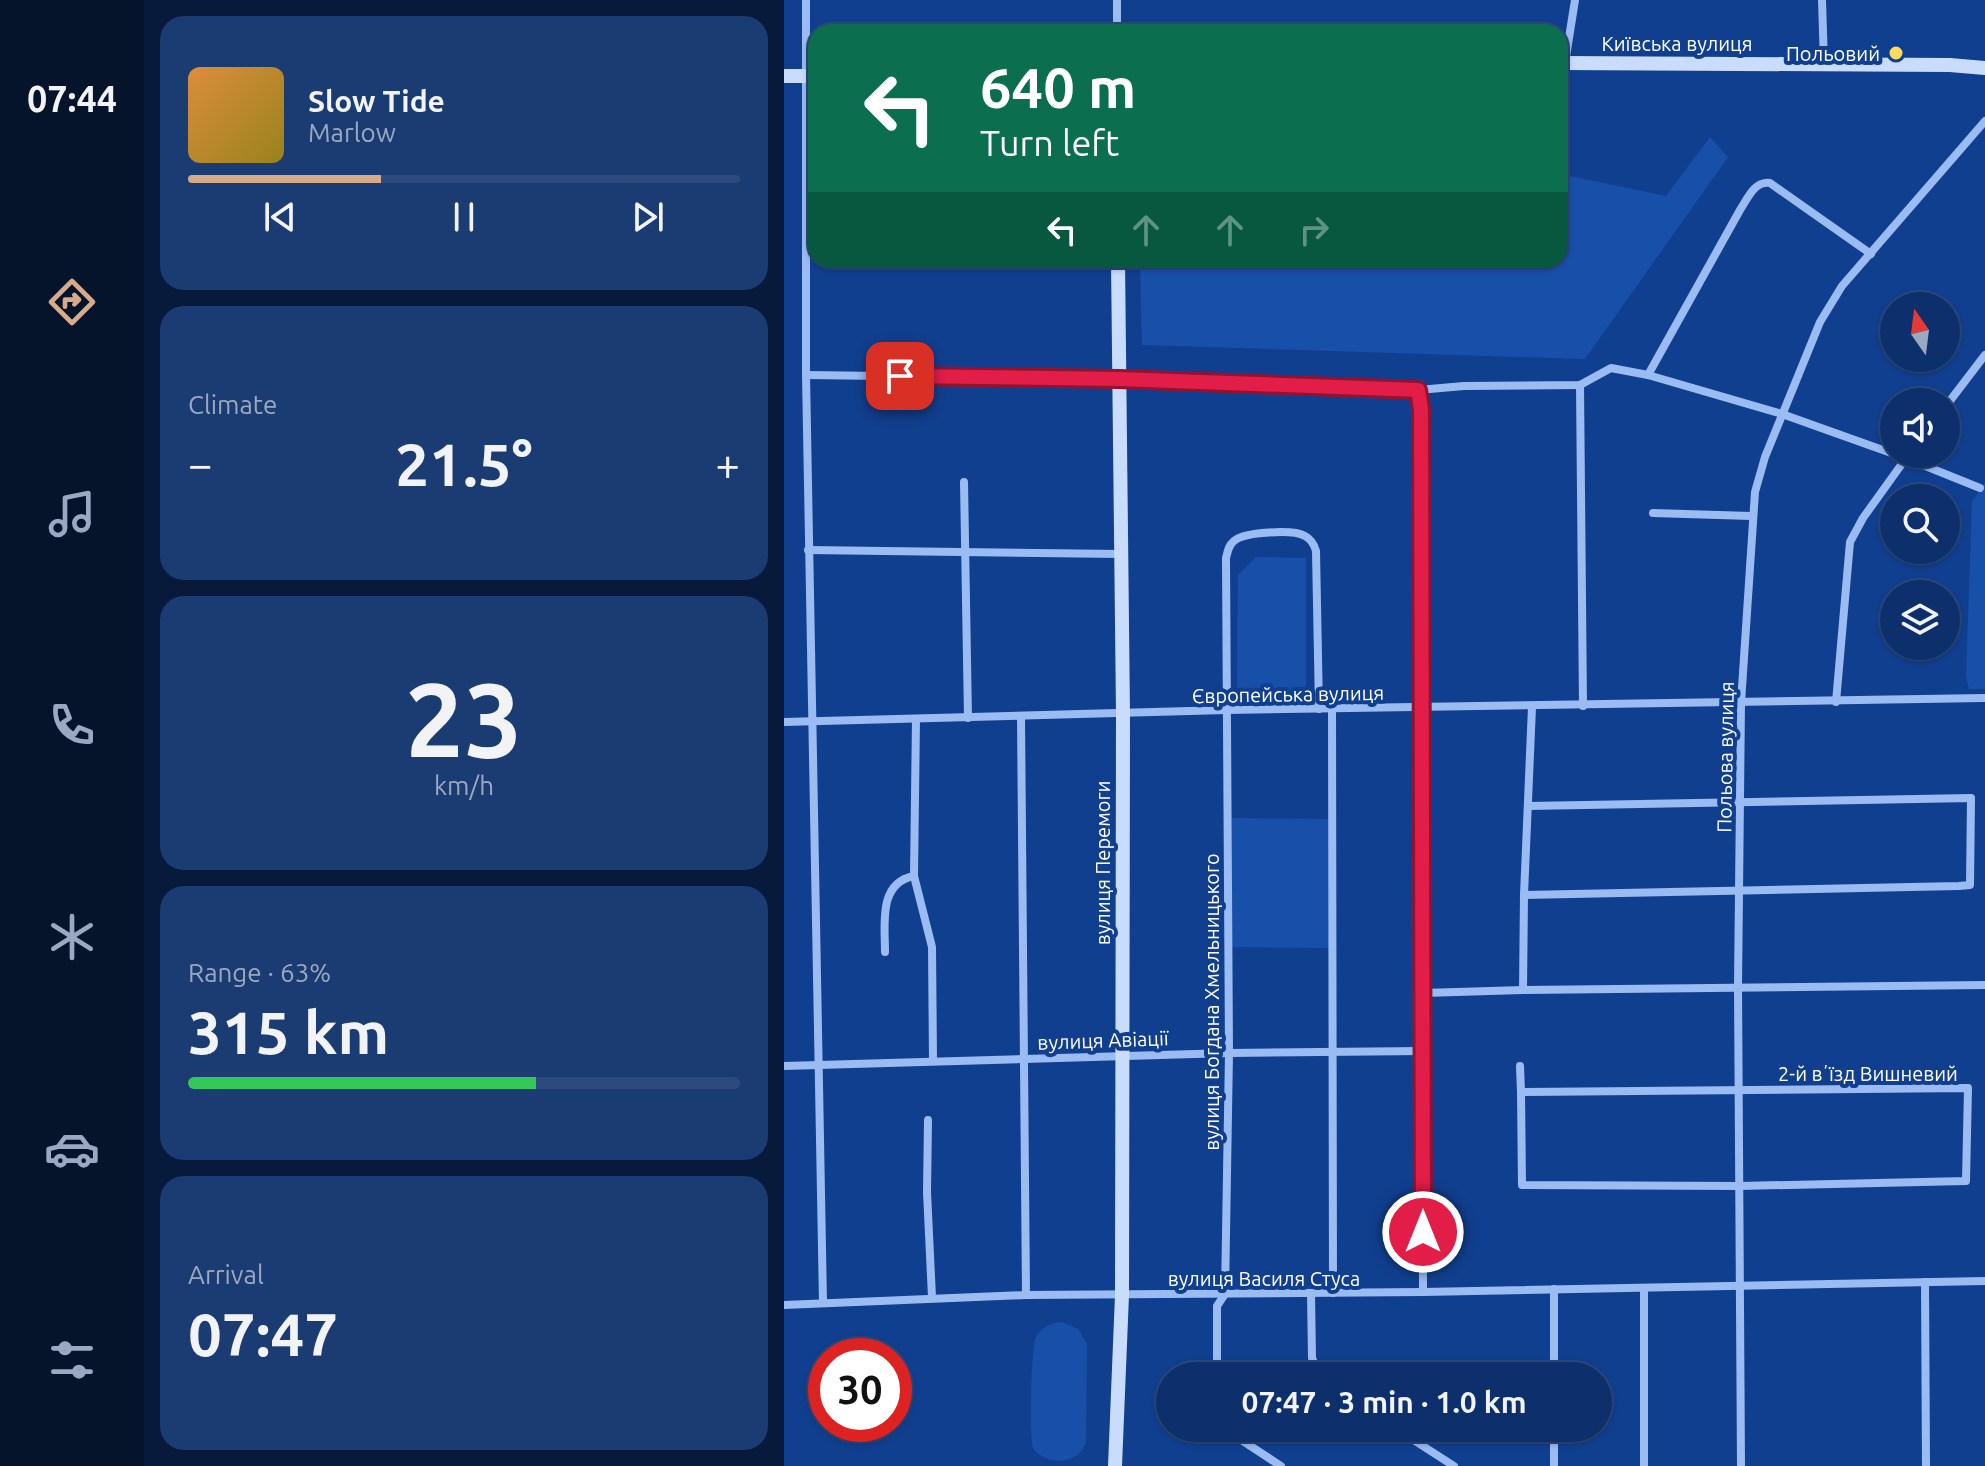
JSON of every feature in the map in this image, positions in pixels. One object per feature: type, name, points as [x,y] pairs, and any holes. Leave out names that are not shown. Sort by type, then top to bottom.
[{"type":"street","points":[[806,0],[808,30]]},
{"type":"street","points":[[1117,0],[1117,24]]},
{"type":"street","points":[[1568,37],[1575,0]]},
{"type":"street","points":[[1822,0],[1824,64]]},
{"type":"street","name":"Київська вулиця","points":[[1568,63],[1985,68]]},
{"type":"street","points":[[784,76],[808,76]]},
{"type":"street","name":"Польова вулиця","points":[[1741,1466],[1738,986],[1741,703],[1751,516],[1755,492],[1765,457],[1820,322],[1842,286],[1985,121]]},
{"type":"street","points":[[1648,375],[1740,210],[1762,182],[1770,183],[1871,254]]},
{"type":"street","points":[[808,255],[808,550],[823,1303]]},
{"type":"street","name":"вулиця Перемоги","points":[[1115,1466],[1122,1295],[1123,714],[1118,268]]},
{"type":"street","points":[[1960,388],[1985,355]]},
{"type":"street","points":[[806,375],[1119,379],[1418,390],[1464,386],[1580,385],[1611,368],[1648,375],[1782,414],[1880,449]]},
{"type":"street","points":[[1580,385],[1583,706]]},
{"type":"street","points":[[1418,390],[1421,409],[1423,1292]]},
{"type":"street","points":[[1836,702],[1850,542],[1898,468]]},
{"type":"street","points":[[1934,468],[1980,488]]},
{"type":"street","points":[[964,482],[968,718]]},
{"type":"street","points":[[1653,513],[1751,516]]},
{"type":"street","name":"вулиця Богдана Хмельницького","points":[[1217,1362],[1217,1306],[1225,1294],[1229,1053],[1226,558],[1229,546],[1235,539],[1246,534],[1298,533],[1308,537],[1316,551],[1319,709]]},
{"type":"street","points":[[808,550],[1121,554]]},
{"type":"street","name":"Європейська вулиця","points":[[784,722],[1226,710],[1985,698]]},
{"type":"street","points":[[1523,990],[1532,707]]},
{"type":"street","points":[[1332,709],[1333,1293]]},
{"type":"street","points":[[1021,717],[1026,1295]]},
{"type":"street","points":[[916,719],[914,876],[932,947],[933,1061]]},
{"type":"street","points":[[1524,895],[1970,885],[1971,798],[1528,806]]},
{"type":"street","points":[[885,952],[887,898],[898,882],[914,876]]},
{"type":"street","points":[[1423,993],[1738,986],[1985,985]]},
{"type":"street","name":"вулиця Авіації","points":[[784,1066],[1229,1053],[1423,1051]]},
{"type":"street","points":[[1520,1066],[1522,1185],[1740,1186]]},
{"type":"street","name":"2-й вʼїзд Вишневий","points":[[1739,1089],[1968,1088],[1966,1181],[1740,1186]]},
{"type":"street","points":[[1521,1092],[1739,1089]]},
{"type":"street","points":[[928,1120],[927,1192],[932,1297]]},
{"type":"street","name":"вулиця Василя Стуса","points":[[784,1305],[1026,1295],[1311,1294],[1985,1281]]},
{"type":"street","points":[[1925,1282],[1926,1466]]},
{"type":"street","points":[[1644,1288],[1644,1466]]},
{"type":"street","points":[[1554,1289],[1554,1362]]},
{"type":"street","points":[[1311,1294],[1314,1362]]},
{"type":"street","points":[[1244,1442],[1281,1466]]},
{"type":"street","points":[[1417,1442],[1454,1466]]},
{"type":"street","points":[[1554,1442],[1554,1466]]},
{"type":"shaded area","points":[[1710,137],[1728,157],[1585,359],[1142,345],[1140,268],[1568,268],[1568,176],[1666,196]]},
{"type":"shaded area","points":[[1985,483],[1985,689],[1969,689],[1966,677],[1972,501]]},
{"type":"shaded area","points":[[1256,557],[1306,558],[1306,695],[1237,695],[1238,575]]},
{"type":"shaded area","points":[[1232,818],[1328,819],[1329,948],[1232,947]]},
{"type":"shaded area","points":[[1062,1322],[1078,1329],[1087,1344],[1086,1440],[1078,1455],[1054,1460],[1038,1454],[1033,1448],[1033,1357],[1036,1337],[1047,1326]]},
{"type":"place","name":"Польовий","points":[[1896,53]]},
{"type":"route","points":[[900,376],[1119,379],[1418,390],[1421,409],[1423,1232]]}]
